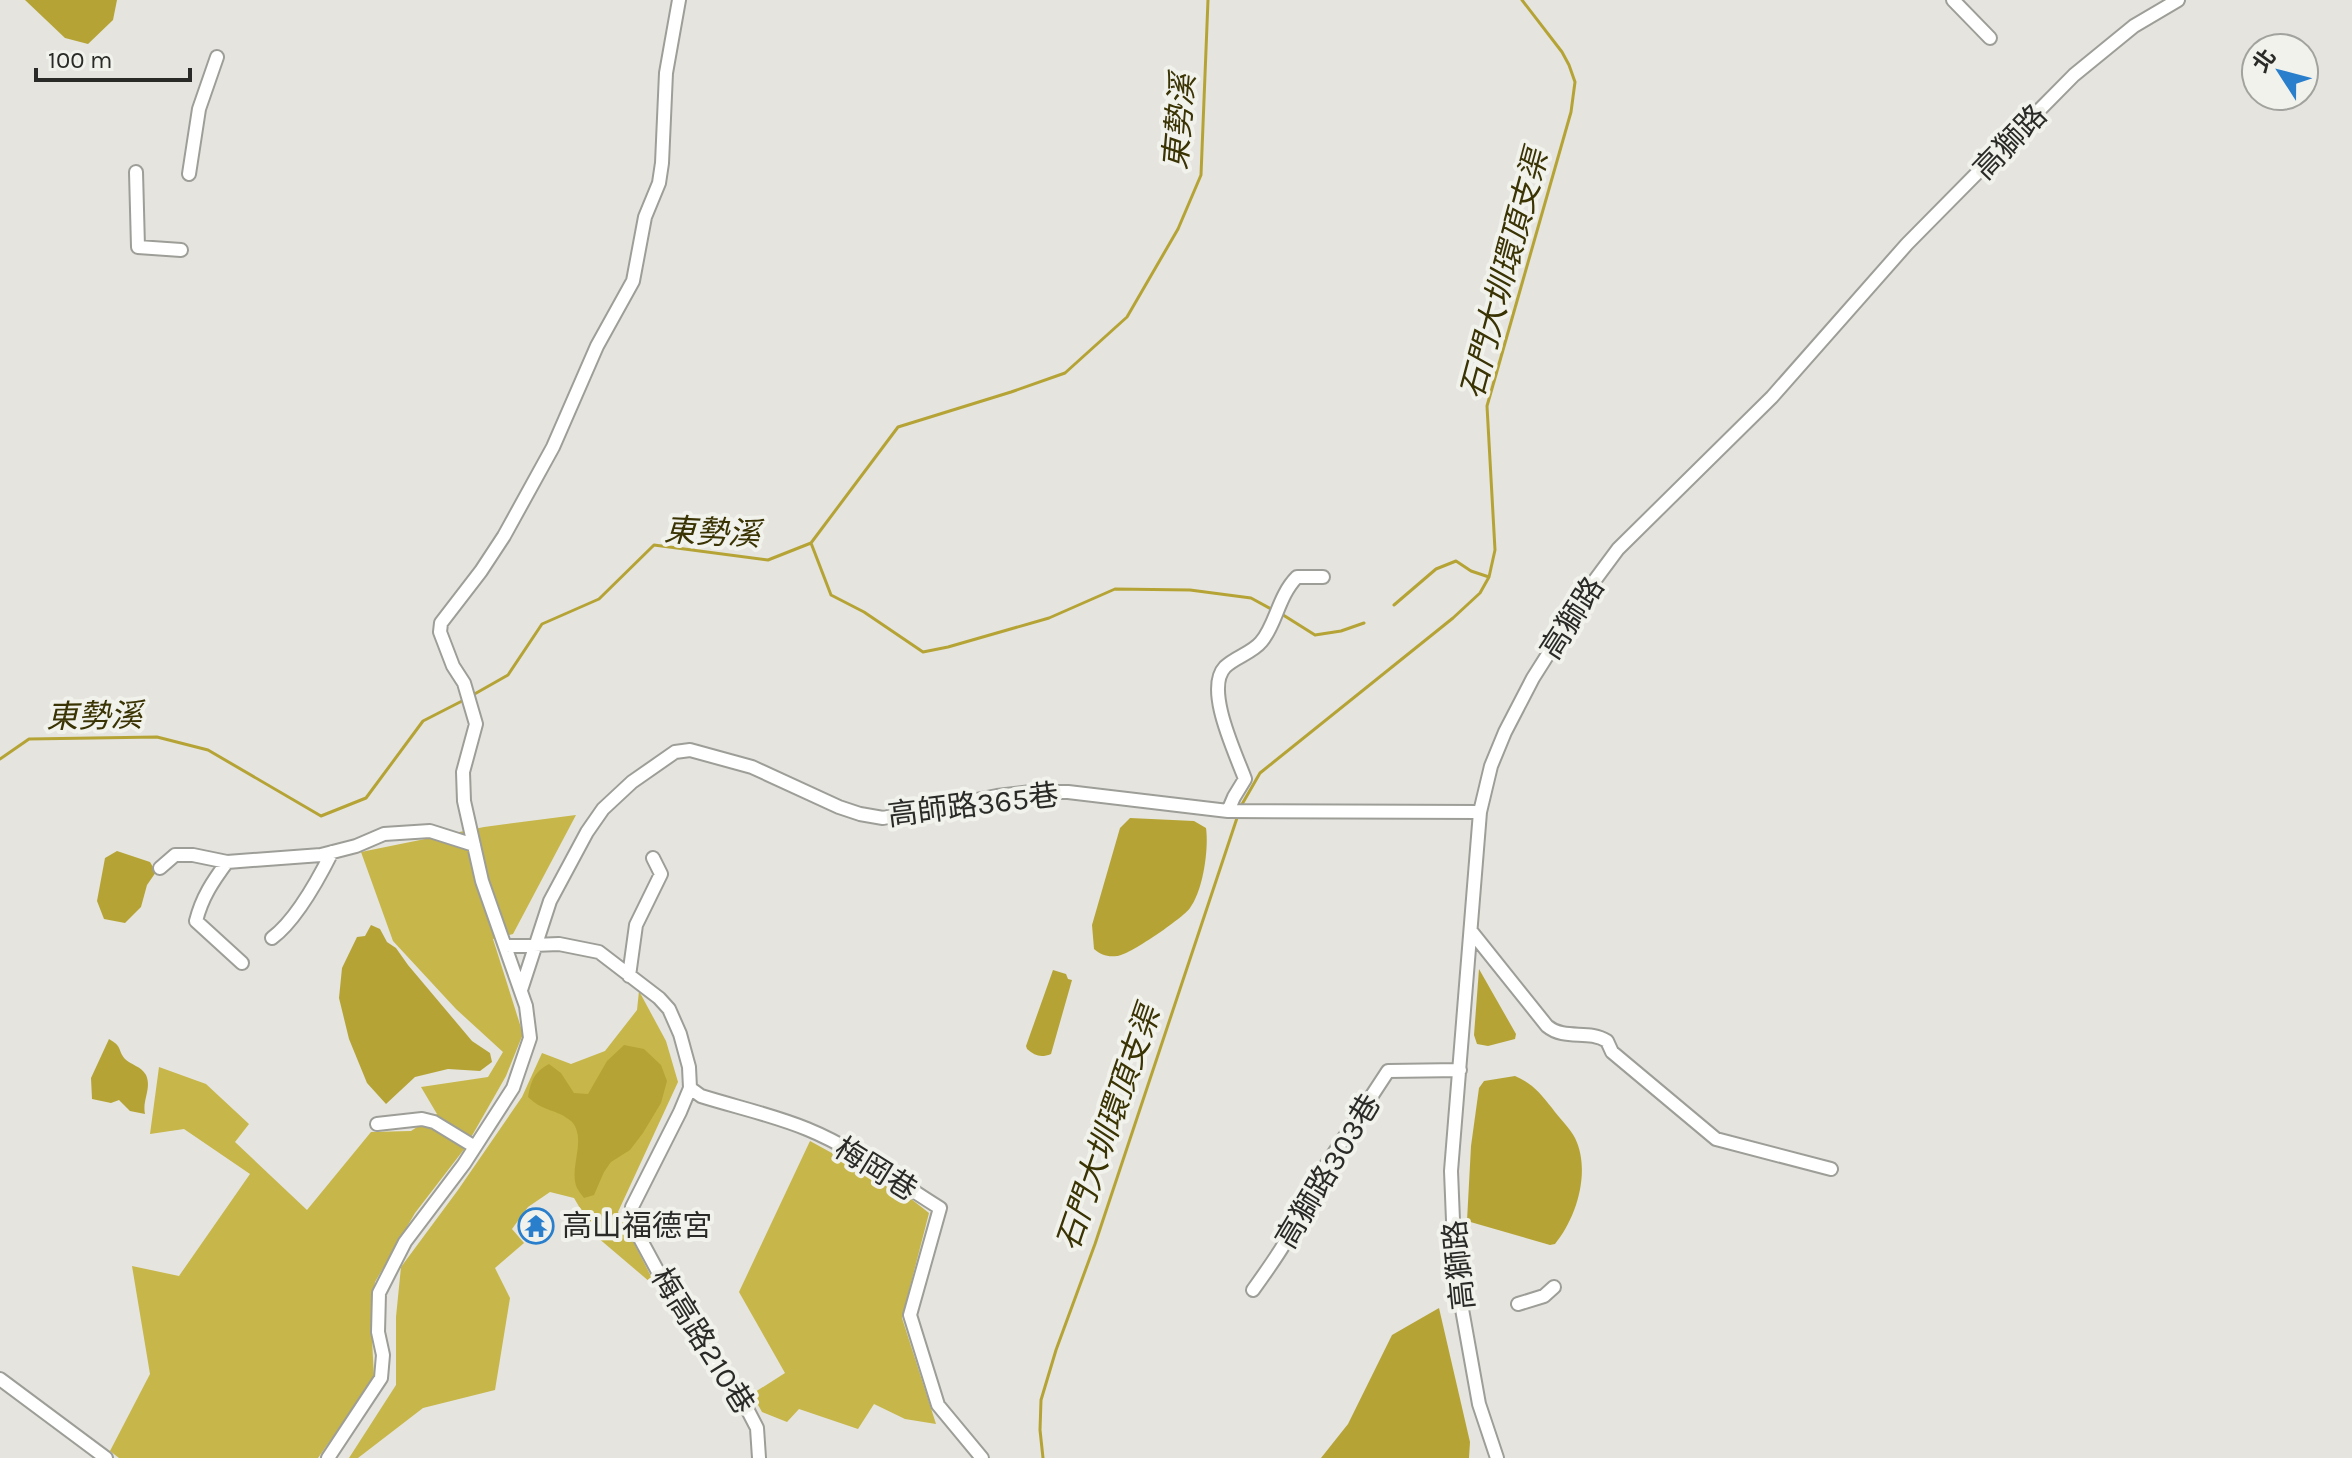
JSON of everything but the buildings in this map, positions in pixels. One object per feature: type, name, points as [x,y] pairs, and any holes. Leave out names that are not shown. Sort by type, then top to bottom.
[{"type":"street","points":[[328,1458],[381,1378],[383,1355],[378,1332],[379,1293],[405,1242],[475,1147],[513,1088],[530,1038],[526,1006],[482,881],[464,801],[463,772],[476,724],[464,683],[453,666],[440,632],[441,623],[504,536],[553,447],[597,346],[633,281],[645,217],[659,183],[666,73],[679,0]]},
{"type":"street","points":[[1953,0],[1990,38]]},
{"type":"street","name":"高獅路","points":[[1497,1458],[1479,1404],[1455,1270],[1451,1171],[1480,812],[1491,766],[1505,732],[1533,678],[1618,549],[1772,397],[1907,244],[2074,75],[2134,26],[2178,0]]},
{"type":"street","points":[[189,174],[199,109],[217,57]]},
{"type":"street","points":[[136,172],[138,247],[181,250]]},
{"type":"street","points":[[1228,811],[1245,779],[1222,714],[1217,692],[1219,677],[1225,668],[1261,642],[1288,586],[1297,577],[1323,577]]},
{"type":"street","name":"高師路365巷","points":[[520,990],[550,901],[587,832],[603,809],[632,782],[675,752],[690,750],[737,762],[839,807],[883,818],[1031,792],[1068,792],[1228,811],[1480,812]]},
{"type":"street","points":[[160,868],[175,855],[193,855],[227,862],[321,855],[356,846],[384,834],[430,831],[474,845]]},
{"type":"street","points":[[272,938],[281,931],[318,879],[332,852]]},
{"type":"street","points":[[629,976],[636,925],[661,874],[653,858]]},
{"type":"street","points":[[227,862],[208,888],[196,921],[242,963]]},
{"type":"street","points":[[1471,931],[1556,1034],[1590,1034],[1607,1041],[1612,1052],[1716,1139],[1831,1169]]},
{"type":"street","points":[[506,946],[559,944],[599,952],[659,998],[669,1009],[680,1034],[689,1067],[690,1088]]},
{"type":"street","name":"高獅路303巷","points":[[1253,1290],[1285,1245],[1306,1196],[1388,1071],[1460,1070]]},
{"type":"street","name":"梅高路210巷","points":[[690,1088],[632,1207],[634,1223],[676,1305],[743,1401],[757,1428],[759,1458]]},
{"type":"street","name":"梅岡巷","points":[[690,1088],[701,1096],[829,1139],[876,1165],[940,1208],[910,1315],[938,1405],[982,1458]]},
{"type":"street","points":[[377,1124],[422,1119],[434,1122],[475,1147]]},
{"type":"street","points":[[1518,1304],[1544,1296],[1554,1287]]},
{"type":"street","points":[[0,1379],[106,1458]]},
{"type":"shaded area","points":[[25,0],[117,0],[113,20],[88,44],[65,38]]},
{"type":"shaded area","points":[[576,815],[513,934],[493,939],[523,1034],[506,1076],[465,1148],[415,1213],[375,1282],[371,1319],[374,1378],[318,1458],[119,1458],[110,1451],[150,1374],[132,1266],[179,1276],[250,1174],[184,1129],[150,1134],[159,1067],[206,1084],[249,1124],[235,1142],[307,1210],[371,1132],[411,1131],[437,1114],[421,1087],[488,1077],[503,1052],[456,1009],[393,941],[361,852],[484,827]]},
{"type":"shaded area","points":[[1130,818],[1194,821],[1206,828],[1204,870],[1195,901],[1185,913],[1132,950],[1107,956],[1094,949],[1092,925],[1120,828]]},
{"type":"shaded area","points":[[117,851],[150,862],[156,872],[147,885],[141,907],[125,923],[104,919],[97,901],[105,858]]},
{"type":"shaded area","points":[[371,925],[380,929],[387,942],[396,948],[472,1041],[490,1053],[492,1062],[480,1071],[448,1069],[415,1077],[386,1104],[367,1083],[349,1039],[339,998],[342,968],[357,937],[365,936]]},
{"type":"shaded area","points":[[1479,969],[1516,1034],[1515,1039],[1488,1046],[1477,1044],[1474,1035]]},
{"type":"shaded area","points":[[1053,970],[1066,974],[1072,980],[1051,1054],[1038,1056],[1026,1046]]},
{"type":"shaded area","points":[[639,991],[666,1041],[678,1082],[618,1212],[657,1288],[597,1237],[574,1198],[550,1192],[528,1207],[512,1229],[524,1243],[495,1268],[510,1298],[495,1390],[423,1408],[358,1458],[349,1458],[396,1385],[396,1317],[401,1267],[522,1097],[542,1053],[571,1064],[605,1051],[637,1010]]},
{"type":"shaded area","points":[[109,1039],[118,1046],[125,1059],[146,1075],[145,1114],[130,1111],[119,1100],[111,1103],[92,1099],[91,1078]]},
{"type":"shaded area","points":[[624,1045],[644,1049],[661,1065],[667,1081],[661,1103],[643,1133],[630,1150],[611,1162],[594,1195],[584,1198],[575,1180],[576,1128],[566,1117],[528,1097],[530,1086],[537,1074],[549,1064],[561,1073],[574,1093],[588,1094],[607,1061]]},
{"type":"shaded area","points":[[1515,1076],[1544,1098],[1573,1134],[1580,1151],[1582,1179],[1579,1193],[1570,1221],[1555,1244],[1467,1221],[1471,1146],[1479,1088],[1484,1081]]},
{"type":"shaded area","points":[[810,1141],[901,1191],[929,1213],[902,1318],[936,1424],[905,1419],[874,1404],[858,1429],[799,1409],[787,1422],[762,1412],[752,1394],[785,1373],[739,1292]]},
{"type":"shaded area","points":[[1439,1308],[1470,1442],[1469,1458],[1321,1458],[1348,1424],[1392,1335]]},
{"type":"waterway","name":"東勢溪","points":[[471,696],[508,675],[542,624],[599,599],[654,545],[768,560],[811,543],[898,427],[1065,373],[1127,317],[1178,229],[1201,175],[1208,0]]},
{"type":"waterway","name":"石門大圳環頂支渠","points":[[1241,806],[1260,773],[1453,618],[1480,593],[1489,577],[1495,550],[1487,406],[1571,112],[1575,82],[1562,52],[1522,0]]},
{"type":"waterway","name":"石門大圳環頂支渠","points":[[811,543],[831,595],[864,612],[923,652],[1049,618],[1115,589],[1190,590],[1251,598],[1273,610]]},
{"type":"waterway","name":"石門大圳環頂支渠","points":[[1394,605],[1436,569],[1456,561],[1471,571],[1489,577]]},
{"type":"waterway","name":"石門大圳環頂支渠","points":[[1280,613],[1315,635],[1364,623]]},
{"type":"waterway","name":"東勢溪","points":[[0,759],[29,739],[157,737],[208,750],[321,816],[366,798],[423,721],[464,700]]},
{"type":"waterway","name":"石門大圳環頂支渠","points":[[1043,1458],[1041,1400],[1056,1350],[1095,1244],[1238,815]]},
{"type":"place","name":"高山福德宮","points":[[536,1226]]}]
